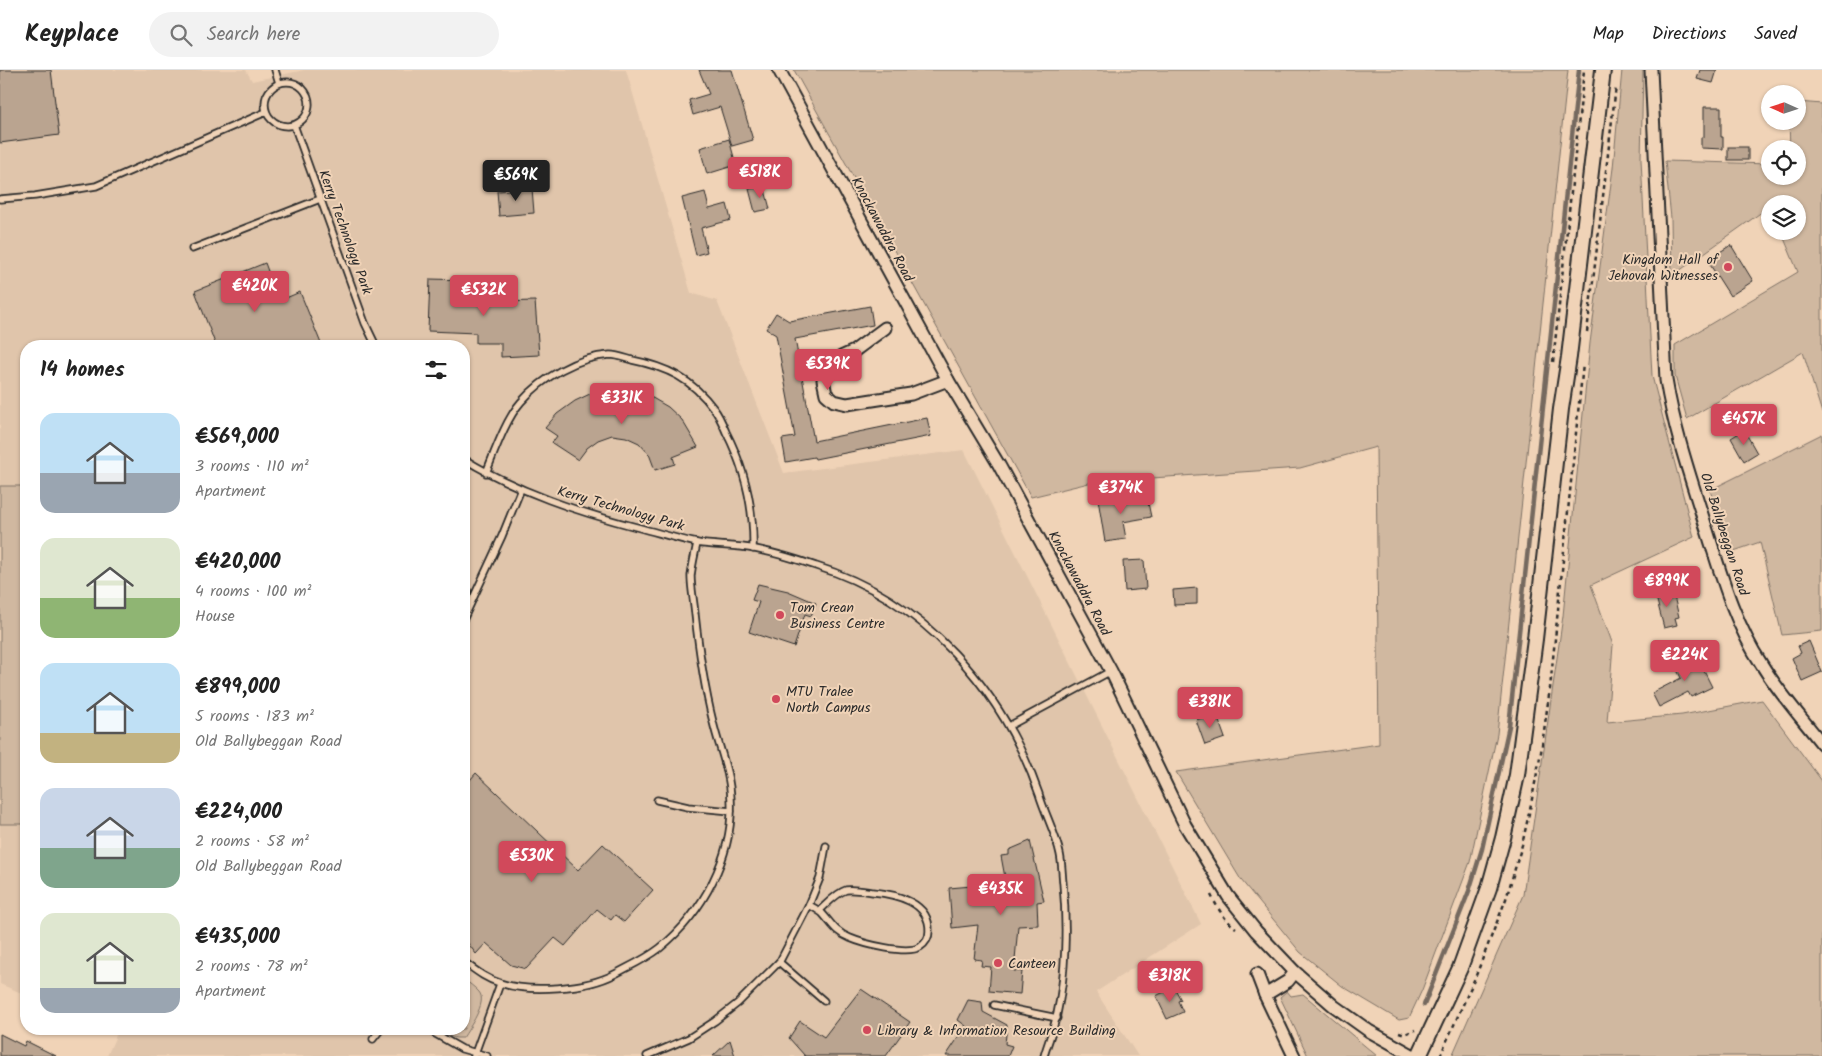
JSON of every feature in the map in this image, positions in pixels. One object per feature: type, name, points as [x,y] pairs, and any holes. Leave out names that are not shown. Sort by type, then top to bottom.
[{"type":"street","name":"Knockawaddra Road","points":[[779,70],[948,380],[1000,465],[1110,671],[1185,825],[1217,879],[1256,931],[1295,972],[1347,1016],[1369,1031],[1414,1056]]},
{"type":"street","points":[[1419,1056],[1460,968],[1489,888],[1503,838],[1516,775],[1536,639],[1561,410],[1603,70]]},
{"type":"street","name":"Old Ballybeggan Road","points":[[1651,70],[1666,380],[1670,405],[1689,474],[1712,545],[1734,609],[1747,639],[1776,686],[1822,744]]},
{"type":"street","points":[[885,328],[854,351],[828,362],[823,380],[826,394],[834,401],[847,404],[911,394],[948,380]]},
{"type":"street","points":[[1264,995],[1288,981],[1295,972]]},
{"type":"street","points":[[1257,974],[1264,995],[1294,1056]]},
{"type":"lane","points":[[275,70],[279,83]]},
{"type":"lane","points":[[286,82],[299,86],[308,96],[308,110],[305,117],[294,125],[281,126],[274,123],[266,112],[264,105],[268,92],[279,83],[286,82]]},
{"type":"lane","points":[[0,199],[35,196],[96,186],[266,112]]},
{"type":"lane","name":"Kerry Technology Park","points":[[294,125],[365,323],[373,340]]},
{"type":"lane","points":[[192,249],[320,199]]},
{"type":"lane","points":[[486,473],[500,438],[520,403],[542,382],[560,371],[597,357],[611,355],[649,363],[669,370],[694,386],[715,410],[735,450],[745,478],[754,522],[753,549]]},
{"type":"lane","name":"Kerry Technology Park","points":[[470,463],[486,473],[520,489],[604,519],[696,543],[753,549],[811,564],[836,573],[862,584],[902,608],[940,637],[977,678],[1009,726],[1032,774],[1060,853],[1064,894],[1065,937],[1056,1018],[1044,1056]]},
{"type":"lane","points":[[470,605],[502,536],[520,489]]},
{"type":"lane","points":[[470,966],[500,984],[526,988],[581,984],[608,978],[646,958],[661,947],[680,929],[710,889],[718,870],[729,831],[731,800],[727,770],[708,699],[700,655],[691,577],[696,543]]},
{"type":"lane","points":[[1009,726],[1110,671]]},
{"type":"lane","points":[[657,800],[688,807],[730,811]]},
{"type":"lane","points":[[647,1056],[689,1038],[715,1021],[738,1003],[779,962],[809,905],[820,878],[826,846]]},
{"type":"lane","points":[[809,905],[819,911],[838,932],[850,939],[894,950],[914,949],[927,941],[929,932],[928,920],[917,905],[902,897],[886,893],[846,890],[819,911]]},
{"type":"lane","points":[[779,962],[824,1001]]},
{"type":"lane","points":[[474,1055],[500,984]]},
{"type":"lane","points":[[994,1005],[1056,1018]]},
{"type":"lane","points":[[373,1039],[376,1035]]},
{"type":"lane","points":[[438,1035],[474,1055],[487,1056]]},
{"type":"path","points":[[1552,369],[1584,70]]},
{"type":"path","points":[[1394,1031],[1405,1034],[1414,1031],[1422,1025]]},
{"type":"shaded area","name":"MTU Tralee North Campus","points":[[0,70],[246,70],[252,81],[304,70],[626,70],[691,293],[717,301],[784,473],[964,450],[1201,924],[1096,992],[1138,1056],[107,1056],[116,1035],[470,1035],[470,340],[20,340],[20,992],[0,984]]},
{"type":"shaded area","points":[[794,70],[1568,70],[1497,734],[1470,862],[1422,990],[1409,1018],[1399,1020],[1342,986],[1300,952],[1241,880],[1176,772],[1379,744],[1376,447],[1300,468],[1093,482],[1031,497]]},
{"type":"shaded area","points":[[1622,70],[1643,70],[1641,159],[1652,376],[1694,537],[1591,585],[1613,645],[1607,722],[1682,715],[1762,700],[1822,781],[1822,1056],[1452,1056],[1523,895],[1563,616],[1590,343],[1613,168]]},
{"type":"shaded area","points":[[1806,103],[1822,104],[1822,413],[1803,352],[1687,419],[1675,376],[1675,345],[1798,272],[1785,240],[1806,240],[1806,195],[1761,195],[1761,213],[1672,276],[1671,218],[1665,161],[1761,164],[1761,185],[1806,185],[1806,140],[1790,140],[1789,130],[1806,130]]},
{"type":"shaded area","points":[[1822,434],[1822,631],[1782,635],[1760,542],[1728,553],[1710,490]]},
{"type":"shaded area","points":[[0,486],[20,486],[20,824],[0,824]]},
{"type":"shaded area","points":[[470,984],[476,988],[481,996],[477,1015],[470,1026]]},
{"type":"shaded area","points":[[1287,991],[1291,996],[1303,994],[1377,1056],[1308,1056],[1280,997]]},
{"type":"shaded area","points":[[447,1035],[465,1035],[463,1038]]},
{"type":"building","points":[[0,70],[51,70],[59,135],[0,143]]},
{"type":"building","points":[[699,70],[732,70],[753,140],[732,146],[720,107],[693,115],[689,100],[709,94]]},
{"type":"building","points":[[1700,70],[1717,70],[1713,83],[1697,79]]},
{"type":"building","points":[[1704,107],[1721,107],[1723,149],[1701,148],[1701,137],[1704,137]]},
{"type":"building","points":[[729,139],[736,165],[707,174],[700,148]]},
{"type":"building","points":[[1728,147],[1748,147],[1748,160],[1728,160]]},
{"type":"building","points":[[764,186],[770,209],[755,212],[749,189]]},
{"type":"building","points":[[532,188],[534,213],[499,216],[497,191]]},
{"type":"building","points":[[705,192],[709,209],[727,204],[731,220],[701,228],[707,252],[696,255],[682,198]]},
{"type":"building","name":"Kingdom Hall of Jehovah Witnesses","points":[[1731,245],[1753,281],[1730,296],[1707,260]]},
{"type":"building","points":[[265,263],[279,301],[300,292],[320,340],[214,340],[195,291]]},
{"type":"building","points":[[430,279],[468,280],[468,287],[497,288],[498,302],[535,301],[539,355],[501,357],[501,343],[476,343],[476,333],[428,331]]},
{"type":"building","points":[[870,306],[873,325],[795,339],[814,441],[927,418],[931,436],[815,459],[814,457],[786,462],[782,439],[795,437],[776,335],[766,329],[776,313],[789,321]]},
{"type":"building","points":[[610,390],[630,391],[649,396],[668,407],[682,420],[698,447],[673,457],[675,464],[655,470],[649,454],[639,443],[626,437],[612,435],[598,440],[587,448],[578,460],[552,443],[557,436],[545,428],[557,414],[575,401],[592,393]]},
{"type":"building","points":[[1744,430],[1757,453],[1744,461],[1731,438]]},
{"type":"building","points":[[1118,495],[1119,502],[1147,498],[1151,517],[1123,522],[1126,539],[1105,542],[1098,499]]},
{"type":"building","points":[[1144,560],[1146,589],[1125,591],[1123,561]]},
{"type":"building","name":"Tom Crean Business Centre","points":[[758,584],[788,591],[816,603],[811,616],[805,614],[794,647],[749,632],[759,602],[752,600]]},
{"type":"building","points":[[1197,588],[1197,604],[1174,605],[1173,590]]},
{"type":"building","points":[[1672,588],[1679,617],[1675,618],[1677,625],[1664,628],[1655,593]]},
{"type":"building","points":[[1809,641],[1822,672],[1802,681],[1792,658],[1801,653],[1798,646]]},
{"type":"building","points":[[1696,655],[1712,687],[1691,697],[1688,692],[1659,707],[1652,693],[1681,678],[1675,666]]},
{"type":"building","points":[[1216,713],[1225,738],[1205,745],[1196,720]]},
{"type":"building","points":[[476,773],[578,870],[603,844],[653,890],[624,922],[615,915],[611,920],[597,909],[565,946],[555,938],[526,969],[511,965],[486,943],[476,954],[470,946],[470,780]]},
{"type":"building","points":[[1030,841],[1044,901],[1037,902],[1038,925],[1018,926],[1014,971],[1022,971],[1020,994],[989,991],[991,967],[981,966],[982,960],[974,959],[978,925],[952,928],[949,888],[1006,883],[1001,856],[1009,855],[1009,850]]},
{"type":"building","points":[[1174,987],[1181,1000],[1178,1001],[1183,1012],[1167,1019],[1156,996]]},
{"type":"building","name":"Library & Information Resource Building","points":[[861,989],[910,1022],[886,1056],[805,1056],[789,1038],[800,1021],[824,1037]]},
{"type":"building","points":[[968,1000],[982,1002],[983,1012],[1007,1025],[1005,1044],[1012,1046],[1008,1056],[946,1056],[966,1026],[958,1020]]},
{"type":"building","points":[[0,1034],[24,1046],[26,1041],[56,1056],[0,1056]]},
{"type":"building","points":[[730,1040],[735,1056],[713,1056]]},
{"type":"waterway","points":[[1424,1005],[1469,891],[1482,849],[1509,726],[1579,70]]},
{"type":"place","name":"Kingdom Hall of Jehovah Witnesses","points":[[1728,267]]},
{"type":"place","name":"Tom Crean Business Centre","points":[[780,615]]},
{"type":"place","name":"MTU Tralee North Campus","points":[[776,699]]},
{"type":"place","name":"Canteen","points":[[998,963]]},
{"type":"place","name":"Library & Information Resource Building","points":[[867,1030]]}]
